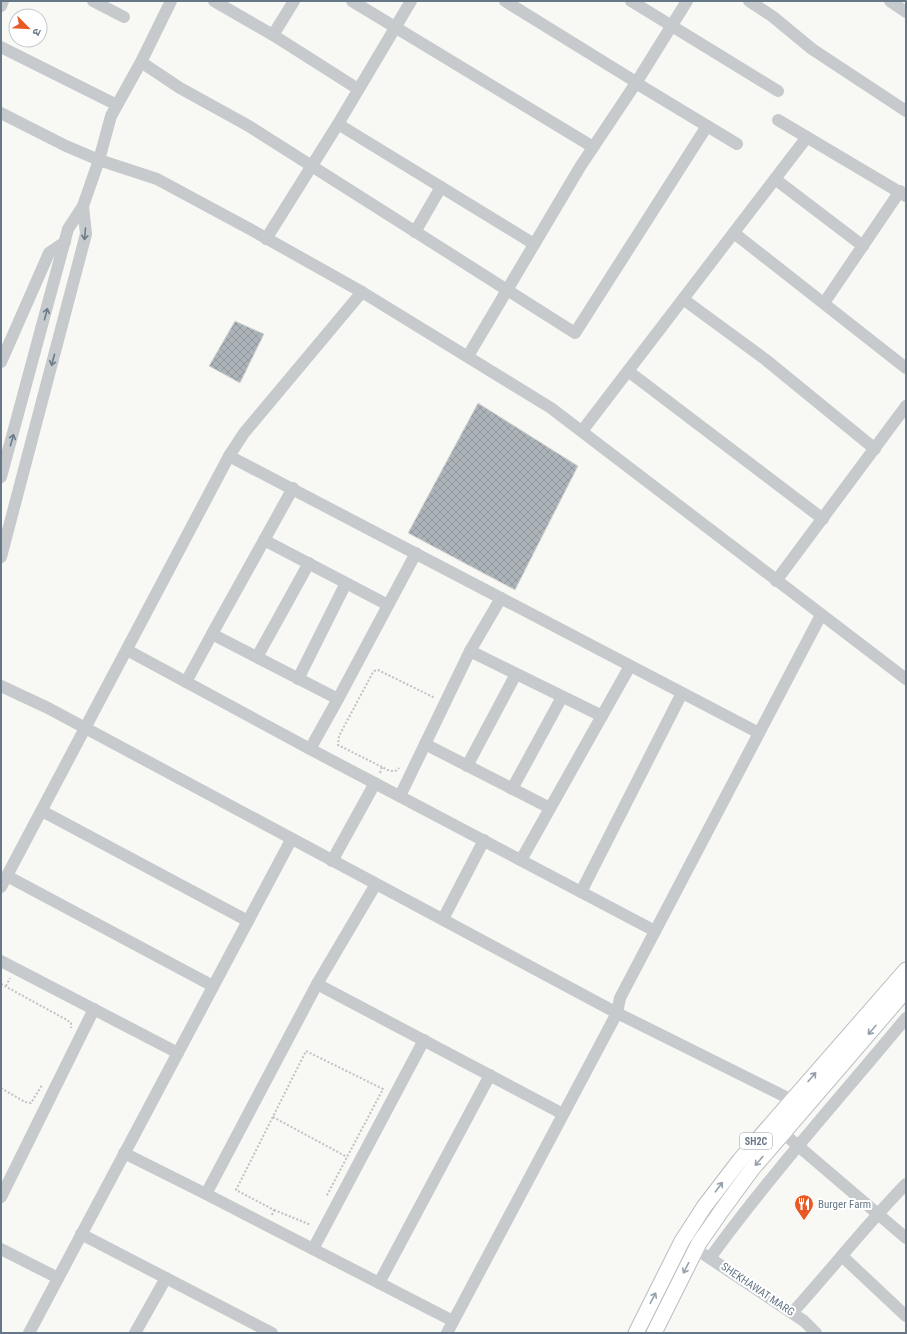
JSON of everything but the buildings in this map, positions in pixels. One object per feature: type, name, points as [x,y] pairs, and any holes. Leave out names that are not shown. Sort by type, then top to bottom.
[{"type":"main road","name":"SH2C","points":[[636,1333],[682,1241],[704,1206],[740,1160],[906,970]]},
{"type":"main road","name":"SH2C","points":[[654,1333],[696,1249],[752,1169],[906,990]]},
{"type":"street","points":[[1,6],[3,1]]},
{"type":"street","points":[[93,1],[124,17]]},
{"type":"street","points":[[1,477],[68,229],[83,206],[99,160],[111,116],[141,62],[171,1]]},
{"type":"street","points":[[214,1],[273,35],[358,89]]},
{"type":"street","points":[[273,35],[294,1]]},
{"type":"street","points":[[352,1],[394,28],[592,147]]},
{"type":"street","points":[[266,239],[338,124],[411,1]]},
{"type":"street","points":[[505,1],[737,144]]},
{"type":"street","points":[[631,1],[671,27],[778,90]]},
{"type":"street","points":[[468,356],[592,147],[636,82],[687,1]]},
{"type":"street","points":[[749,1],[772,16],[812,49],[906,111]]},
{"type":"street","points":[[890,1],[906,12]]},
{"type":"street","points":[[1,47],[117,105]]},
{"type":"street","points":[[141,62],[180,88],[247,125],[575,333],[707,126]]},
{"type":"street","points":[[1,113],[66,146],[99,160],[157,179],[362,292],[468,356],[551,408],[906,679]]},
{"type":"street","points":[[778,120],[903,194],[863,246],[824,303]]},
{"type":"street","points":[[338,124],[534,244]]},
{"type":"street","points":[[582,431],[807,136]]},
{"type":"street","points":[[775,179],[863,246]]},
{"type":"street","points":[[415,232],[441,187]]},
{"type":"street","points":[[1,557],[86,234],[83,206]]},
{"type":"street","points":[[734,233],[906,368]]},
{"type":"street","points":[[1,362],[49,253],[65,242]]},
{"type":"street","points":[[1,888],[229,456],[244,433],[362,292]]},
{"type":"street","points":[[683,299],[766,360],[875,449]]},
{"type":"street","points":[[628,371],[822,518]]},
{"type":"street","points":[[776,581],[906,406]]},
{"type":"street","points":[[229,456],[293,488],[758,733]]},
{"type":"street","points":[[186,682],[293,488]]},
{"type":"street","points":[[264,540],[388,605]]},
{"type":"street","points":[[310,749],[416,553]]},
{"type":"street","points":[[257,657],[309,563]]},
{"type":"street","points":[[298,679],[346,583]]},
{"type":"street","points":[[400,796],[470,651],[502,598]]},
{"type":"street","points":[[447,1333],[617,1013],[620,998],[821,615]]},
{"type":"street","points":[[212,634],[338,699]]},
{"type":"street","points":[[126,650],[655,931]]},
{"type":"street","points":[[470,651],[602,716]]},
{"type":"street","points":[[521,860],[630,666]]},
{"type":"street","points":[[467,766],[516,674]]},
{"type":"street","points":[[1,686],[86,729],[617,1013],[792,1100]]},
{"type":"street","points":[[581,892],[682,693]]},
{"type":"street","points":[[512,789],[562,696]]},
{"type":"street","points":[[425,744],[550,808]]},
{"type":"street","points":[[332,861],[375,783]]},
{"type":"street","points":[[42,811],[248,921]]},
{"type":"street","points":[[29,1333],[291,840]]},
{"type":"street","points":[[443,919],[484,840]]},
{"type":"street","points":[[7,876],[213,986]]},
{"type":"street","points":[[206,1194],[317,984],[376,884]]},
{"type":"street","points":[[1,961],[178,1053]]},
{"type":"street","points":[[317,984],[563,1114]]},
{"type":"street","points":[[1,1197],[94,1009]]},
{"type":"street","points":[[710,1258],[743,1213],[797,1146],[906,1019],[890,1009]]},
{"type":"street","points":[[313,1249],[424,1040]]},
{"type":"street","points":[[379,1283],[490,1075]]},
{"type":"street","points":[[783,1133],[906,1238]]},
{"type":"street","points":[[124,1153],[454,1321]]},
{"type":"street","points":[[792,1312],[906,1184]]},
{"type":"street","points":[[81,1234],[272,1333]]},
{"type":"street","name":"SHEKHAWAT MARG","points":[[682,1241],[792,1312],[816,1333]]},
{"type":"street","points":[[1,1249],[58,1278]]},
{"type":"street","points":[[842,1257],[906,1316]]},
{"type":"street","points":[[135,1333],[166,1278]]},
{"type":"path","points":[[402,763],[399,770],[395,772],[338,745],[338,740],[374,671],[378,670],[434,697],[436,701]]},
{"type":"path","points":[[375,783],[382,767]]},
{"type":"path","points":[[1,984],[67,1020],[71,1023],[71,1029]]},
{"type":"path","points":[[314,1219],[311,1226],[274,1210],[236,1190],[306,1051],[383,1089],[325,1198]]},
{"type":"path","points":[[1,1088],[25,1102],[31,1103],[42,1085]]},
{"type":"path","points":[[273,1116],[347,1157]]},
{"type":"path","points":[[267,1225],[274,1210]]},
{"type":"place","name":"Burger Farm","points":[[804,1221]]}]
